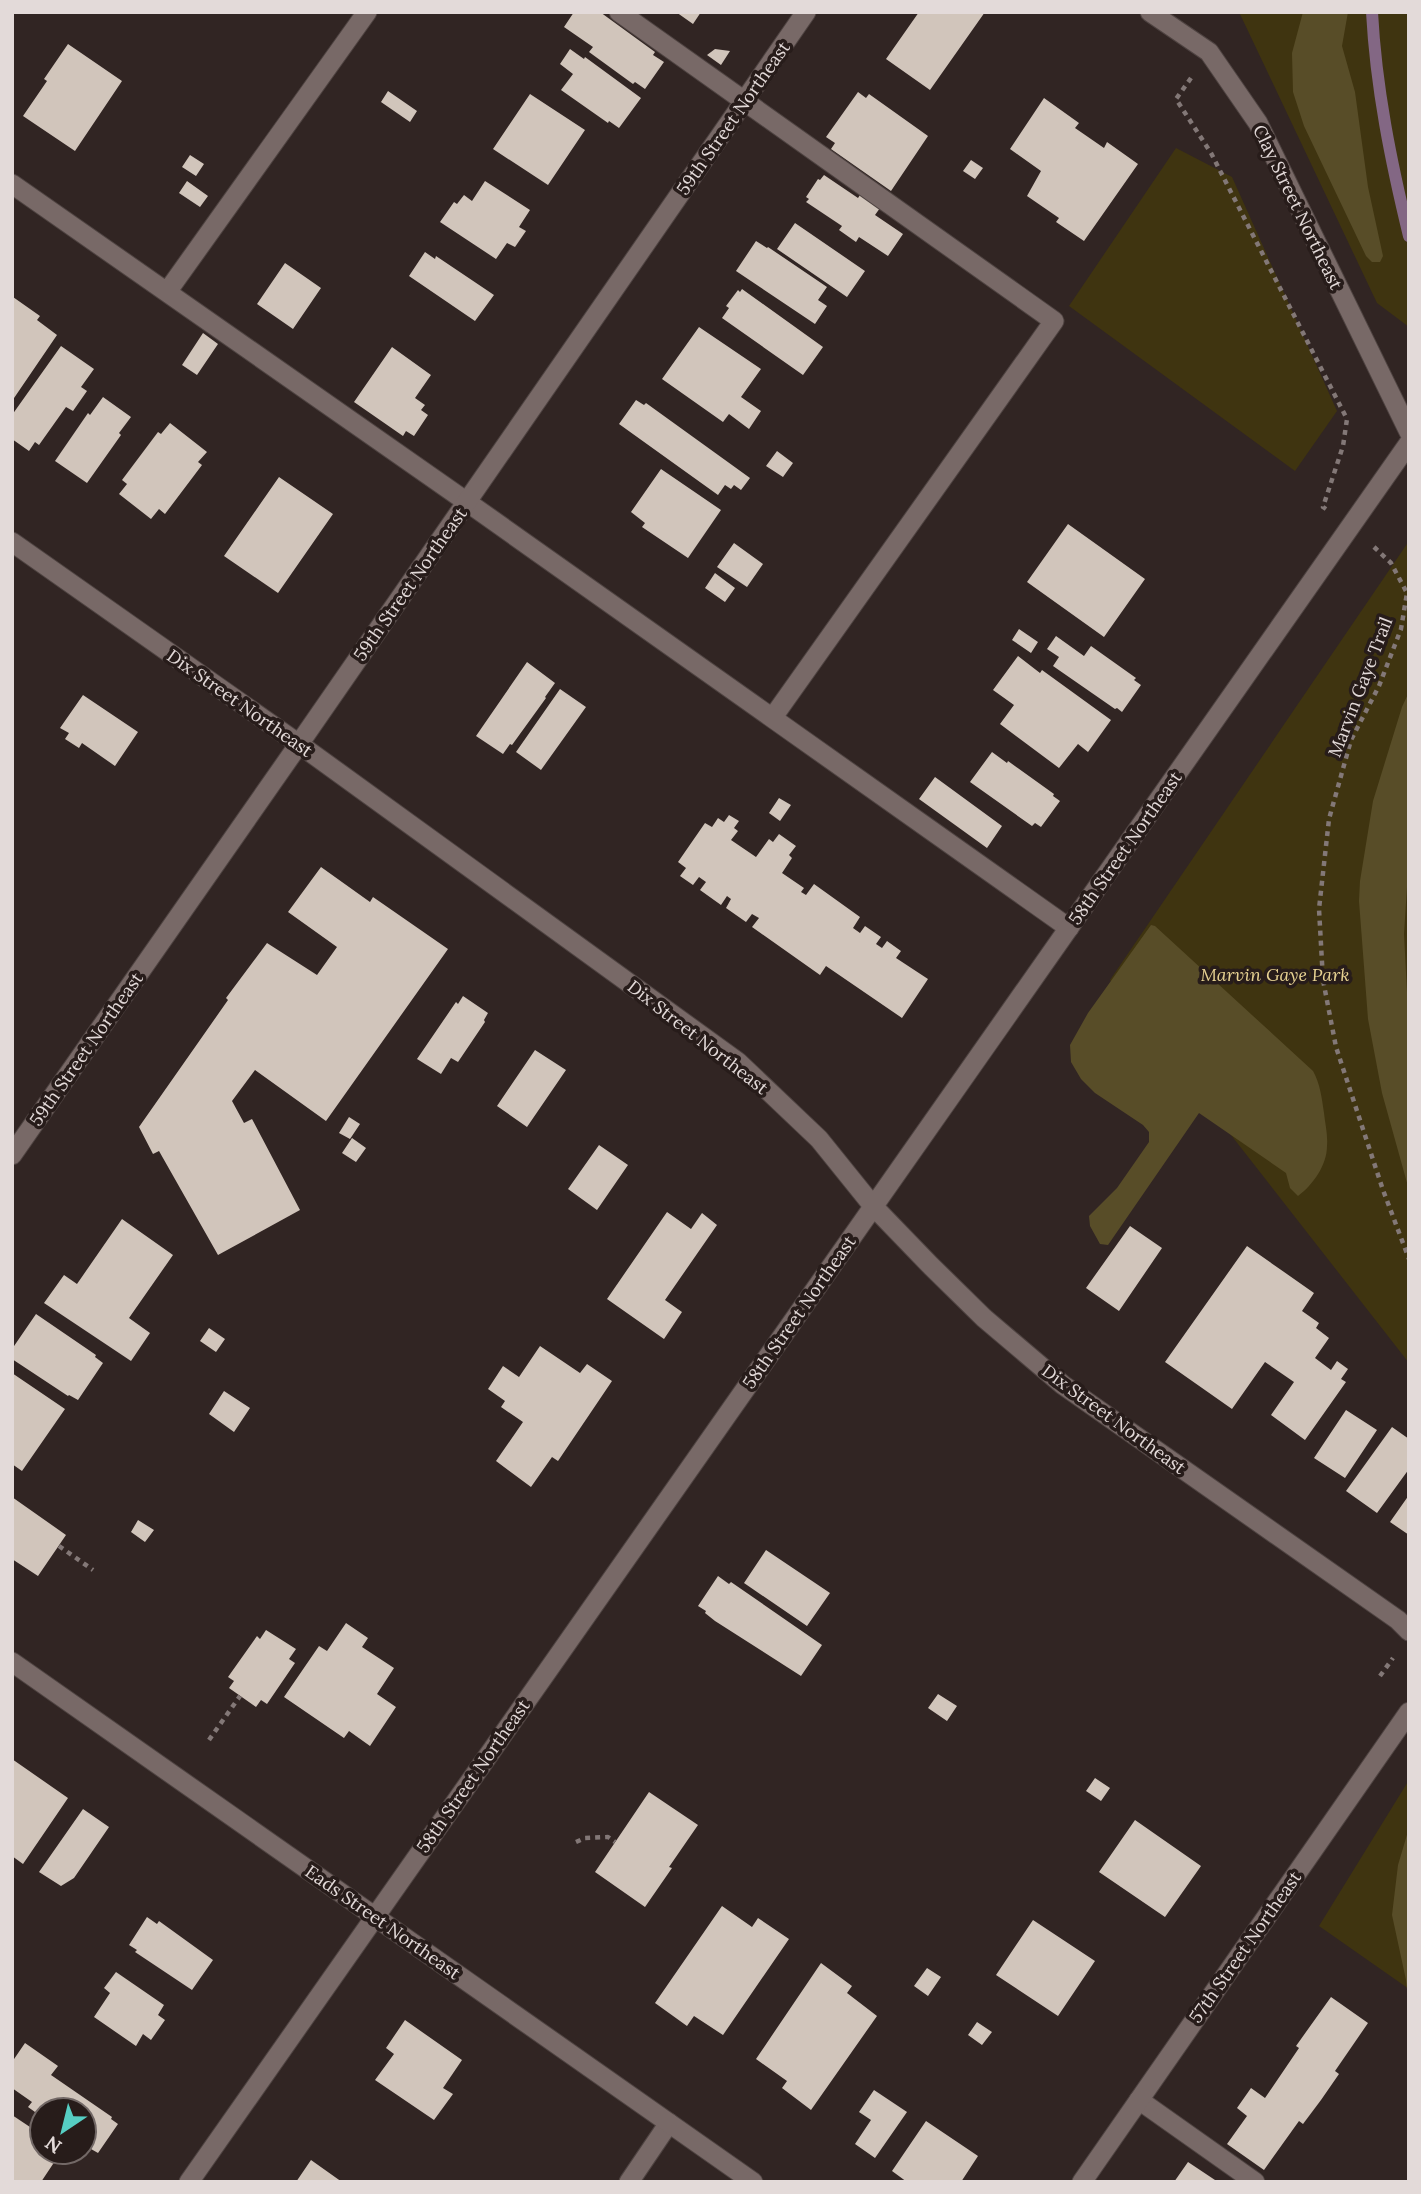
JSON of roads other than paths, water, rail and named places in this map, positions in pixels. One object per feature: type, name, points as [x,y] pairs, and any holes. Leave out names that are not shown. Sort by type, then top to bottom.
[{"type":"street","points":[[167,292],[367,12]]},
{"type":"street","points":[[620,12],[1055,321],[773,717]]},
{"type":"street","name":"59th Street Northeast","points":[[12,1155],[806,12]]},
{"type":"street","name":"Clay Street Northeast","points":[[1150,12],[1209,52],[1258,123],[1409,432]]},
{"type":"street","points":[[12,184],[773,717],[1069,928]]},
{"type":"street","name":"58th Street Northeast","points":[[189,2182],[1409,443]]},
{"type":"street","name":"Dix Street Northeast","points":[[12,542],[299,744],[738,1062],[819,1139],[873,1206],[984,1318],[1063,1385],[1409,1630]]},
{"type":"street","name":"Eads Street Northeast","points":[[12,1662],[754,2182]]},
{"type":"street","name":"57th Street Northeast","points":[[1082,2182],[1409,1712]]},
{"type":"street","points":[[1139,2100],[1255,2182]]},
{"type":"street","points":[[629,2182],[669,2123]]},
{"type":"waterway","points":[[1372,12],[1385,125],[1409,236]]},
{"type":"park label","name":"Marvin Gaye Park","points":[[1275,974]]}]
